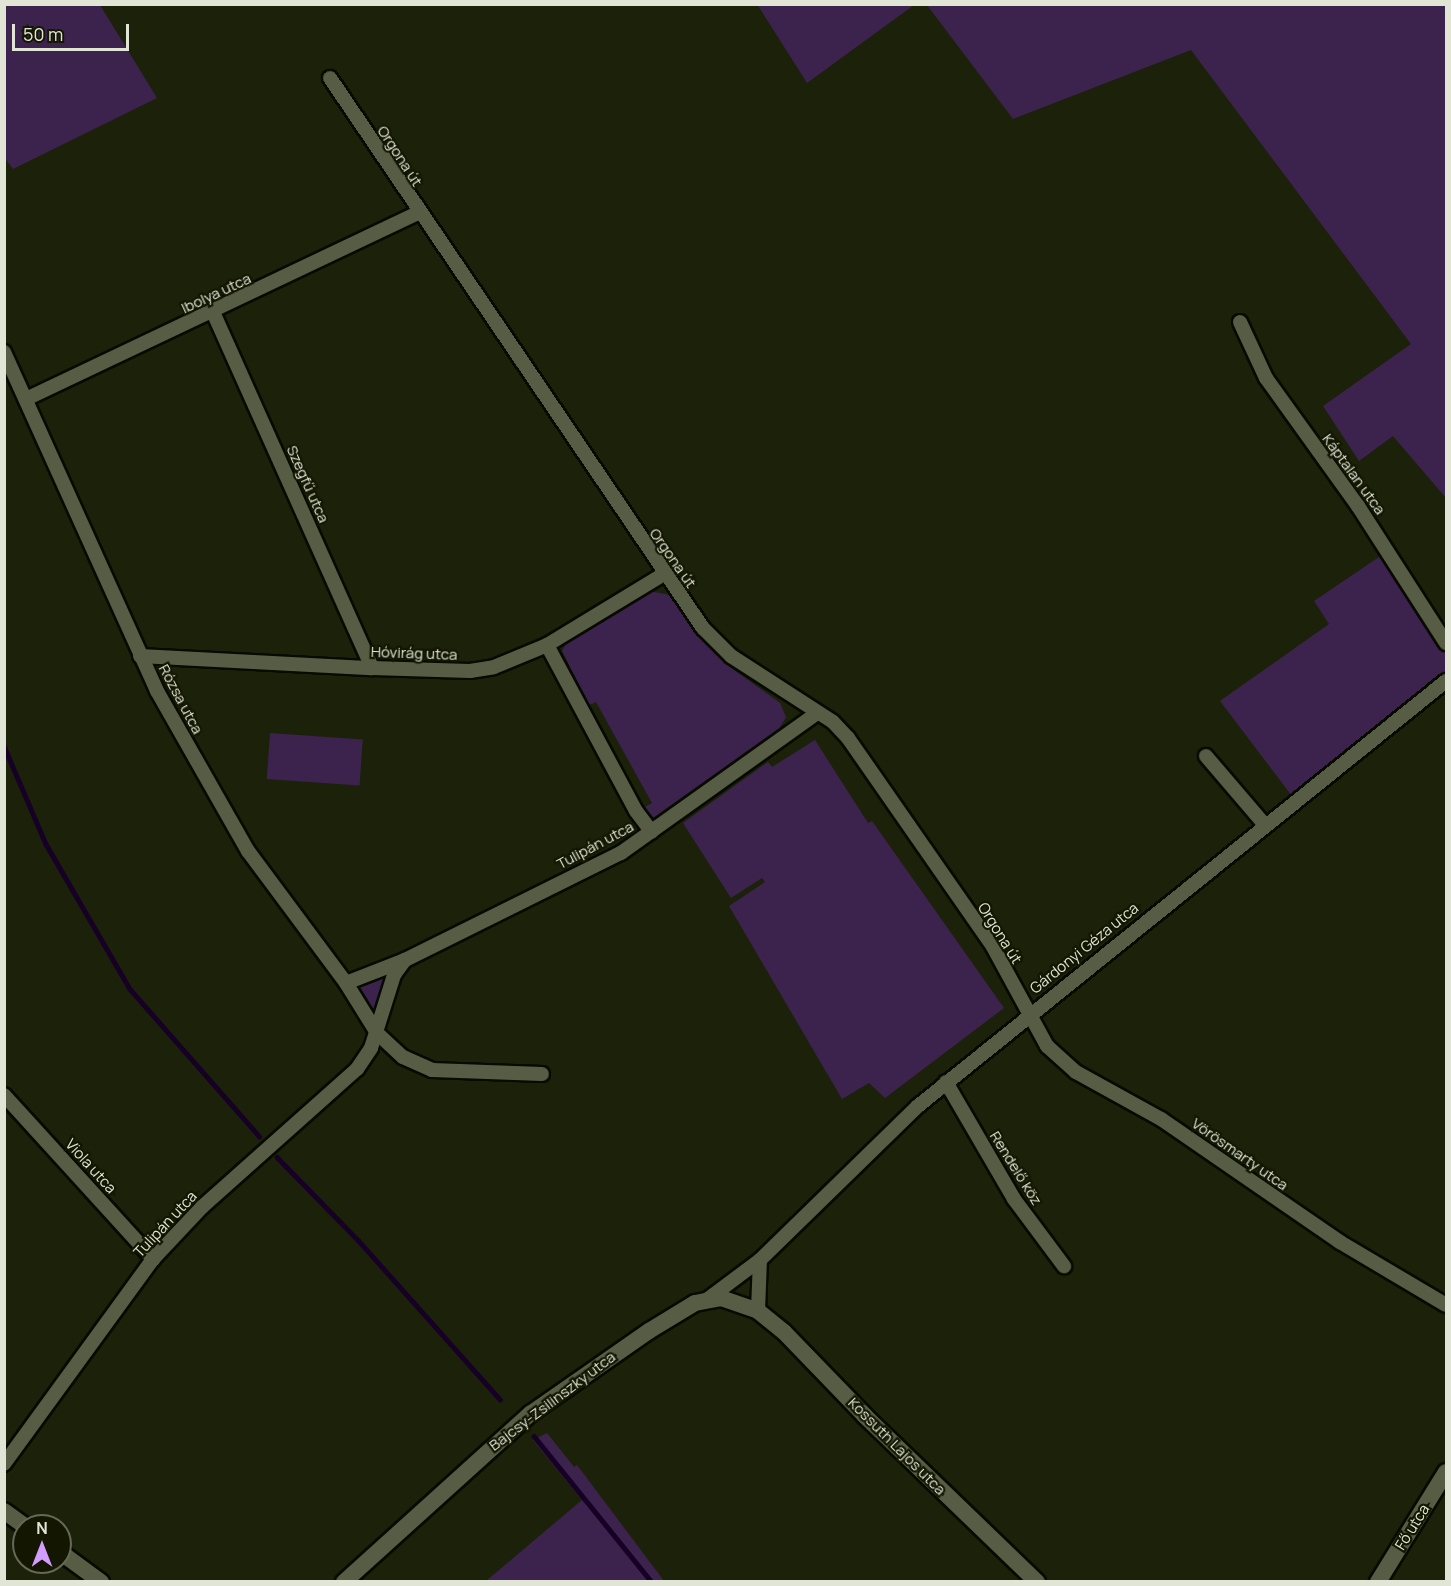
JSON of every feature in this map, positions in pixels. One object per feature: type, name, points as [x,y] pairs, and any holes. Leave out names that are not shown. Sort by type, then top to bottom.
[{"type":"street","name":"Orgona út","points":[[330,78],[418,213],[703,628],[731,656],[816,714],[833,722],[849,738],[993,947],[1028,1016]]},
{"type":"street","name":"Ibolya utca","points":[[26,399],[418,213]]},
{"type":"street","name":"Szegfű utca","points":[[213,312],[372,668]]},
{"type":"street","name":"Káptalan utca","points":[[1240,322],[1266,378],[1364,514],[1446,643]]},
{"type":"street","name":"Rózsa utca","points":[[4,352],[140,656],[236,831],[346,982],[377,1033]]},
{"type":"street","name":"Hóvirág utca","points":[[140,656],[372,668],[478,670],[512,661],[546,645],[664,574]]},
{"type":"street","points":[[546,645],[636,811],[652,832]]},
{"type":"street","name":"Gárdonyi Géza utca","points":[[708,1299],[760,1260],[946,1082],[1264,824],[1446,681]]},
{"type":"street","name":"Tulipán utca","points":[[346,982],[405,960],[621,853],[816,714]]},
{"type":"street","points":[[1206,756],[1264,824]]},
{"type":"street","name":"Tulipán utca","points":[[4,1464],[153,1259],[202,1207],[357,1070],[377,1033],[389,989],[405,960]]},
{"type":"street","name":"Vörösmarty utca","points":[[1028,1016],[1047,1046],[1076,1072],[1161,1119],[1340,1242],[1446,1305]]},
{"type":"street","points":[[377,1033],[403,1057],[432,1070],[542,1074]]},
{"type":"street","name":"Rendelő köz","points":[[946,1082],[1014,1199],[1064,1266]]},
{"type":"street","name":"Viola utca","points":[[4,1095],[153,1259]]},
{"type":"street","points":[[708,1299],[733,1300],[758,1311],[760,1260]]},
{"type":"street","name":"Bajcsy-Zsilinszky utca","points":[[344,1581],[530,1414],[650,1331],[708,1299]]},
{"type":"street","name":"Kossuth Lajos utca","points":[[758,1311],[784,1332],[865,1416],[1037,1581]]},
{"type":"street","name":"Fő utca","points":[[1378,1581],[1446,1472]]},
{"type":"street","points":[[72,1560],[101,1581]]},
{"type":"shaded area","points":[[757,4],[914,4],[914,5],[807,83]]},
{"type":"shaded area","points":[[4,5],[100,5],[157,98],[13,169],[4,157]]},
{"type":"shaded area","points":[[927,5],[1446,5],[1446,498],[1393,436],[1359,461],[1323,406],[1411,344],[1191,50],[1013,119]]},
{"type":"shaded area","points":[[1382,555],[1446,654],[1446,673],[1292,796],[1220,701],[1329,624],[1314,601]]},
{"type":"shaded area","points":[[649,591],[670,595],[697,634],[734,670],[780,703],[786,717],[777,732],[654,818],[643,808],[652,803],[596,702],[589,705],[562,651],[568,640]]},
{"type":"shaded area","points":[[270,733],[363,739],[360,785],[267,779]]},
{"type":"shaded area","points":[[815,740],[868,823],[872,821],[1004,1008],[885,1098],[869,1083],[842,1099],[729,906],[765,882],[762,878],[731,898],[683,823],[768,762],[772,767]]},
{"type":"shaded area","points":[[386,974],[378,1008],[371,1008],[358,986]]},
{"type":"shaded area","points":[[547,1433],[574,1467],[577,1465],[664,1581],[486,1581],[582,1500],[533,1440]]},
{"type":"waterway","points":[[4,746],[46,844],[130,989],[259,1136]]},
{"type":"waterway","points":[[277,1157],[359,1241],[500,1399]]},
{"type":"waterway","points":[[534,1436],[652,1582]]}]
